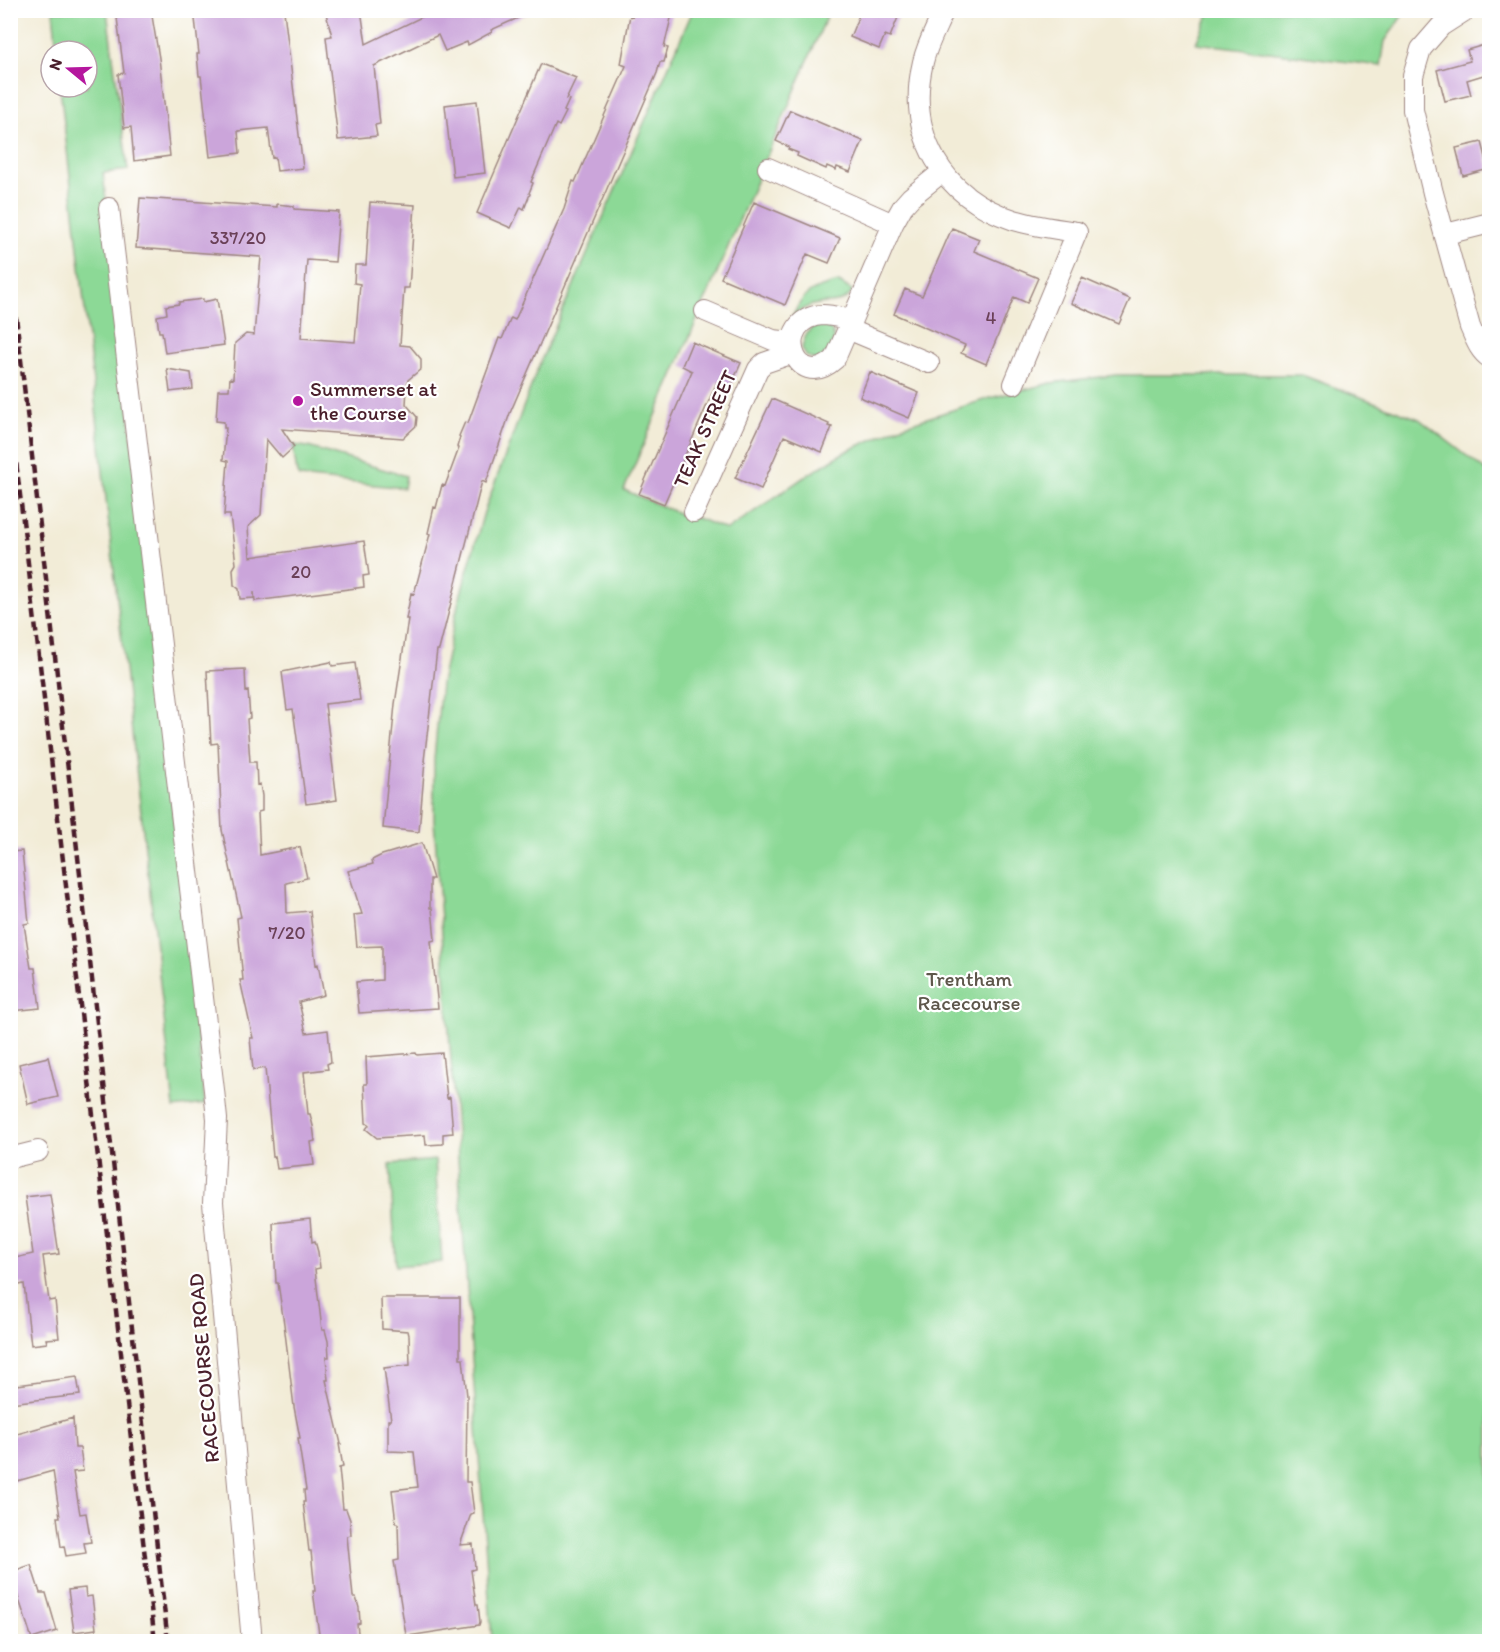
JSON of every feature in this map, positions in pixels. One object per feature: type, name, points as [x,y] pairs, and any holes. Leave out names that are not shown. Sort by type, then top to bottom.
[{"type":"street","points":[[944,10],[923,59],[920,79],[920,120],[927,144],[942,172],[964,192],[991,210],[1014,220],[1077,232],[1014,384]]},
{"type":"street","points":[[1466,10],[1441,26],[1421,49],[1413,76],[1413,110],[1470,327],[1478,344],[1490,358]]},
{"type":"street","points":[[768,168],[893,224]]},
{"type":"street","points":[[929,363],[849,325],[834,316],[815,316],[803,321],[797,328],[792,348],[795,359],[805,367],[817,369],[835,359],[849,325],[893,224],[903,206],[942,172]]},
{"type":"street","name":"RACECOURSE ROAD","points":[[109,208],[217,1119],[213,1203],[252,1641]]},
{"type":"street","points":[[1446,234],[1490,223]]},
{"type":"street","points":[[705,311],[792,348]]},
{"type":"street","name":"TEAK STREET","points":[[694,512],[758,369],[764,363],[792,348]]},
{"type":"street","points":[[10,1158],[38,1151]]},
{"type":"green space","name":"Trentham Racecourse","points":[[693,10],[829,11],[624,490],[680,514],[727,530],[843,453],[899,427],[990,398],[1051,383],[1116,375],[1302,375],[1419,419],[1489,473],[1489,1641],[492,1641],[434,820],[434,760],[441,683],[458,604],[484,512],[539,365]]},
{"type":"green space","points":[[1210,10],[1408,11],[1404,13],[1385,41],[1381,66],[1196,43]]},
{"type":"green space","points":[[53,11],[107,11],[128,170],[103,173],[205,1104],[174,1108],[61,99],[99,99],[99,39],[56,39]]},
{"type":"green space","points":[[839,282],[853,291],[847,298],[807,307],[790,323],[798,305],[807,294],[820,287]]},
{"type":"green space","points":[[821,324],[832,332],[834,337],[831,348],[817,361],[806,356],[802,348],[808,332]]},
{"type":"green space","points":[[293,445],[308,447],[406,476],[404,488],[299,477]]},
{"type":"green space","points":[[435,1160],[442,1262],[396,1266],[390,1164]]},
{"type":"building","points":[[116,10],[151,10],[170,156],[134,161],[131,127],[124,128],[118,74],[124,73]]},
{"type":"building","points":[[194,10],[284,11],[303,168],[277,171],[275,157],[272,158],[268,128],[238,131],[240,153],[210,157],[201,76],[199,76]]},
{"type":"building","points":[[325,10],[361,10],[366,44],[436,10],[536,10],[491,30],[492,32],[468,45],[467,42],[445,51],[438,35],[374,66],[380,124],[375,125],[377,136],[338,140],[326,37],[332,36]]},
{"type":"building","points":[[634,10],[673,10],[664,47],[668,48],[664,62],[660,62],[510,413],[486,483],[482,481],[439,650],[437,650],[424,761],[419,832],[383,828],[395,704],[408,619],[406,619],[411,593],[414,594],[430,534],[428,533],[434,507],[436,508],[442,485],[445,486],[459,448],[457,447],[459,436],[465,422],[468,423],[499,338],[502,339],[511,318],[515,320],[564,209],[573,181],[575,182],[626,66],[621,64],[630,15],[633,16]]},
{"type":"building","points":[[861,10],[901,10],[890,37],[885,35],[879,49],[850,37]]},
{"type":"building","points":[[1484,45],[1485,52],[1490,51],[1490,73],[1467,80],[1471,95],[1445,101],[1437,70],[1470,61],[1467,50]]},
{"type":"building","points":[[541,64],[576,78],[566,99],[569,100],[564,111],[566,112],[559,126],[556,124],[531,182],[533,183],[524,209],[521,207],[511,228],[477,213]]},
{"type":"building","points":[[477,101],[485,173],[453,177],[445,105]]},
{"type":"building","points":[[790,110],[863,141],[850,172],[837,167],[836,170],[827,166],[826,169],[797,156],[798,153],[776,141]]},
{"type":"building","points":[[1482,142],[1489,169],[1463,176],[1456,148]]},
{"type":"building","name":"Summerset at the Course","points":[[140,198],[277,207],[277,204],[294,206],[294,209],[339,212],[335,262],[307,260],[301,338],[355,342],[360,284],[354,283],[355,265],[366,265],[370,202],[415,205],[409,288],[404,288],[400,345],[410,346],[421,359],[421,369],[408,380],[407,389],[406,404],[417,417],[416,426],[403,438],[282,429],[294,447],[282,458],[266,439],[261,515],[248,527],[250,557],[364,541],[369,575],[363,576],[364,587],[255,601],[254,592],[254,598],[240,599],[239,589],[234,585],[233,569],[236,564],[230,515],[224,515],[228,461],[223,460],[226,428],[224,428],[224,422],[216,421],[218,390],[229,390],[230,378],[233,379],[235,343],[246,334],[254,335],[261,257],[136,248]]},
{"type":"building","points":[[754,202],[840,238],[829,263],[807,254],[785,305],[721,278]]},
{"type":"building","points":[[952,228],[979,239],[974,251],[1038,278],[1027,303],[1014,297],[986,364],[961,353],[965,345],[894,314],[905,289],[922,296]]},
{"type":"building","points":[[1082,278],[1130,299],[1119,324],[1071,303]]},
{"type":"building","points":[[203,299],[203,302],[217,299],[224,345],[165,353],[157,316],[167,314],[166,306]]},
{"type":"building","points":[[692,342],[741,363],[730,388],[717,382],[664,504],[639,494],[692,371],[682,366]]},
{"type":"building","points":[[167,369],[191,373],[193,389],[170,392]]},
{"type":"building","points":[[870,372],[919,393],[909,418],[860,397]]},
{"type":"building","points":[[772,399],[832,427],[822,452],[784,436],[761,489],[735,478]]},
{"type":"building","points":[[331,662],[332,666],[355,663],[360,700],[325,704],[337,800],[306,804],[293,709],[287,710],[282,672]]},
{"type":"building","points":[[245,669],[250,718],[247,719],[250,762],[256,762],[257,785],[260,784],[262,796],[262,811],[258,812],[260,855],[300,847],[307,878],[286,883],[287,913],[310,911],[316,965],[318,964],[324,995],[299,1002],[306,1033],[328,1030],[331,1062],[327,1064],[328,1069],[304,1072],[308,1114],[310,1114],[315,1141],[311,1142],[314,1165],[277,1169],[275,1156],[273,1157],[265,1068],[253,1070],[250,1038],[253,1038],[240,980],[243,980],[237,918],[241,917],[222,830],[218,743],[211,744],[207,671]]},
{"type":"building","points":[[422,843],[433,879],[430,879],[430,908],[432,908],[435,940],[431,941],[438,1008],[359,1013],[356,982],[382,980],[382,946],[357,947],[354,915],[362,914],[348,871],[373,864],[372,860],[382,855]]},
{"type":"building","points":[[22,851],[29,923],[24,924],[31,968],[35,968],[40,1008],[12,1011],[10,852]]},
{"type":"building","points":[[416,1053],[417,1055],[442,1053],[447,1098],[450,1097],[453,1133],[443,1134],[443,1144],[426,1145],[425,1135],[377,1138],[366,1129],[369,1125],[366,1123],[364,1084],[367,1084],[366,1057]]},
{"type":"building","points":[[48,1057],[58,1097],[28,1104],[19,1064]]},
{"type":"building","points":[[50,1194],[59,1254],[43,1256],[49,1301],[55,1300],[59,1338],[46,1339],[47,1343],[31,1345],[24,1284],[10,1287],[10,1259],[33,1254],[25,1197]]},
{"type":"building","points":[[310,1219],[312,1242],[315,1241],[320,1268],[315,1269],[322,1330],[325,1330],[328,1341],[329,1357],[326,1357],[328,1380],[326,1380],[341,1444],[339,1444],[343,1467],[339,1468],[343,1509],[346,1509],[350,1520],[351,1535],[347,1536],[353,1597],[356,1597],[359,1608],[360,1623],[357,1624],[359,1641],[320,1641],[313,1591],[315,1591],[311,1551],[309,1551],[303,1502],[305,1502],[304,1490],[306,1490],[298,1438],[300,1438],[278,1283],[276,1283],[273,1223]]},
{"type":"building","points":[[381,1298],[460,1298],[460,1359],[463,1359],[467,1396],[466,1482],[470,1482],[474,1513],[471,1514],[460,1545],[473,1544],[475,1569],[471,1570],[476,1605],[478,1605],[479,1625],[406,1635],[394,1561],[399,1560],[398,1523],[396,1523],[392,1490],[418,1487],[414,1452],[388,1451],[388,1420],[391,1420],[384,1368],[410,1365],[409,1335],[408,1331],[382,1329]]},
{"type":"building","points":[[77,1377],[80,1395],[10,1403],[10,1386]]},
{"type":"building","points":[[73,1418],[75,1448],[80,1448],[83,1471],[73,1472],[80,1514],[86,1513],[91,1542],[84,1543],[86,1553],[66,1556],[64,1546],[61,1547],[57,1517],[60,1517],[53,1471],[10,1483],[10,1436]]},
{"type":"building","points":[[31,1565],[40,1593],[46,1593],[57,1631],[32,1639],[10,1572]]},
{"type":"building","points":[[85,1588],[86,1597],[92,1596],[96,1629],[74,1632],[68,1590]]},
{"type":"railway","points":[[10,264],[168,1642]]},
{"type":"railway","points":[[10,410],[155,1642]]},
{"type":"place","name":"Summerset at the Course","points":[[298,401]]}]
